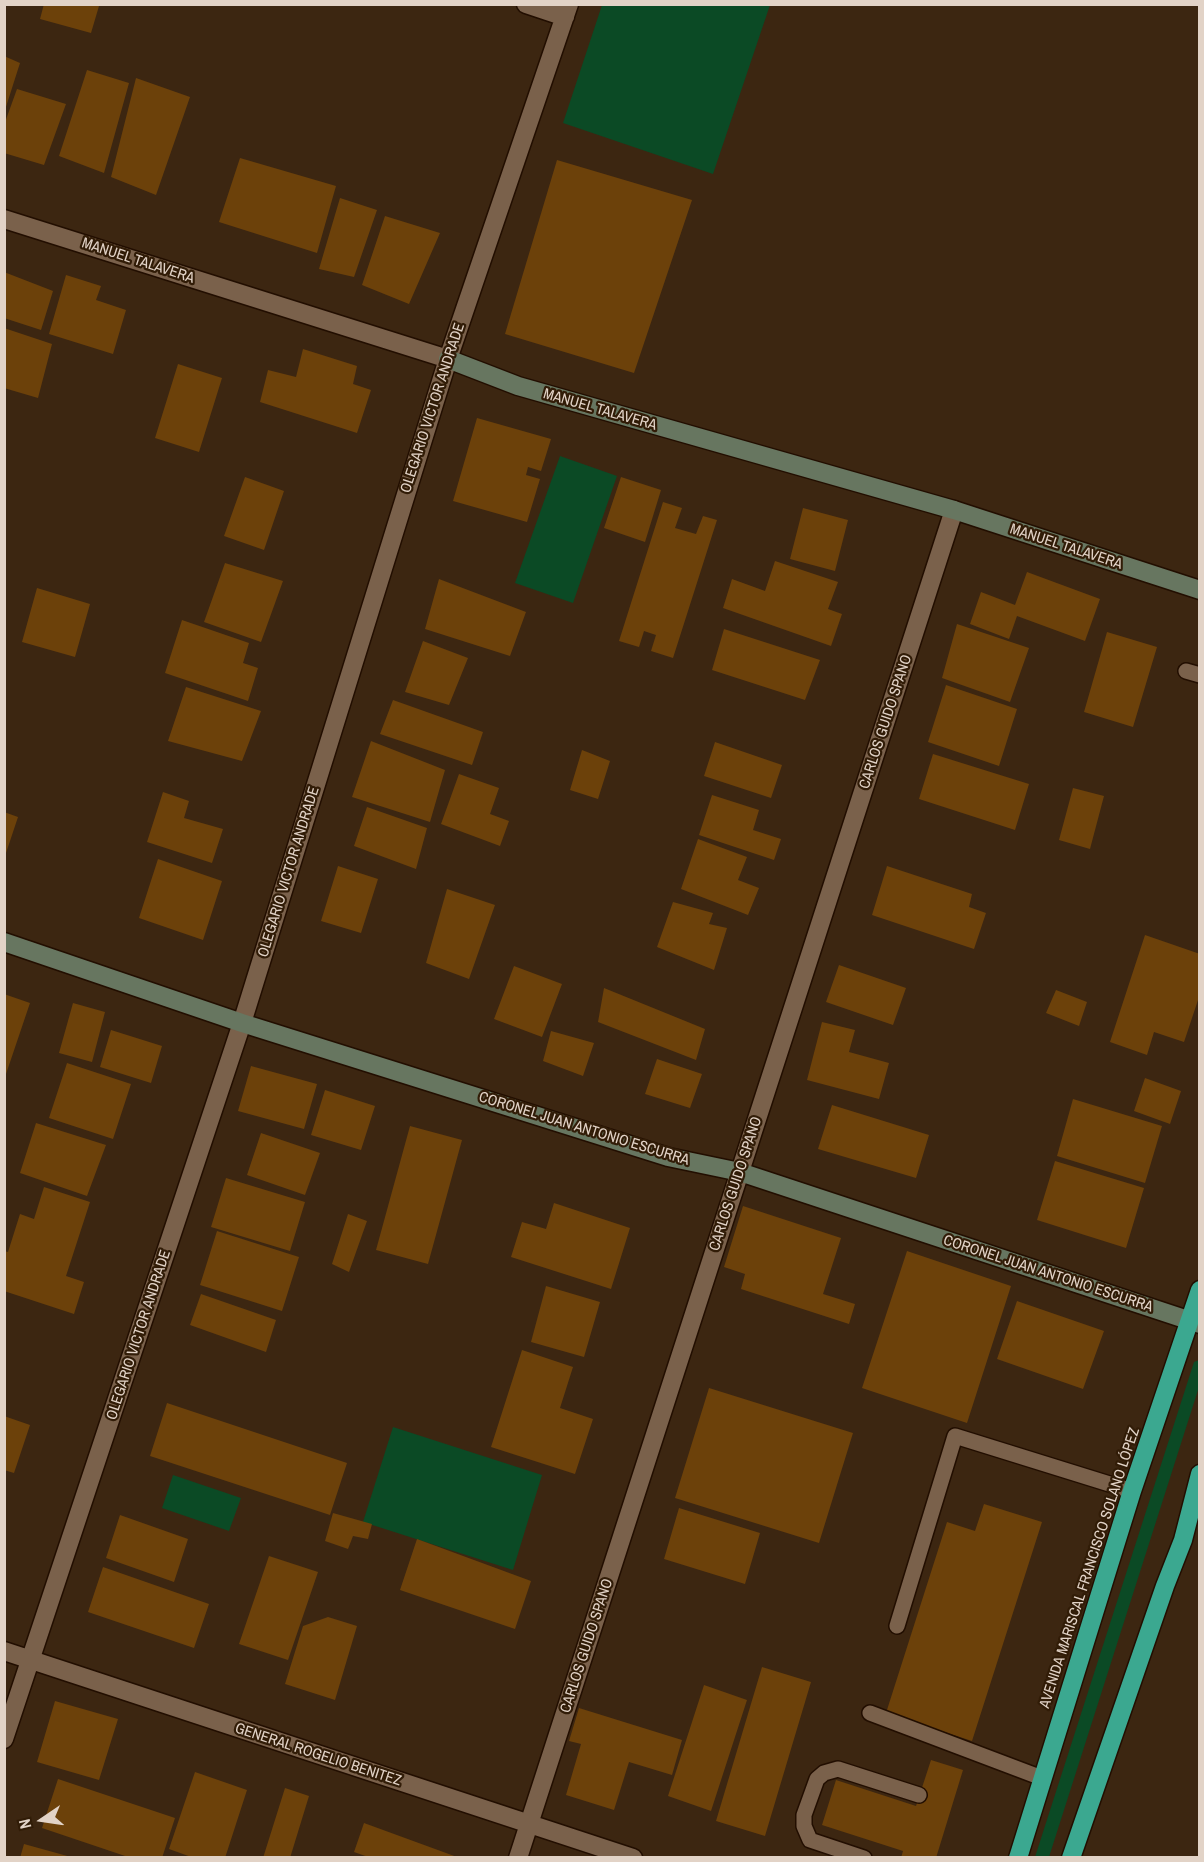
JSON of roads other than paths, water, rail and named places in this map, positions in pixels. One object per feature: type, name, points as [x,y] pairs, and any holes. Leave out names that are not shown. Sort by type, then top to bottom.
[{"type":"highway","name":"AVENIDA MARISCAL FRANCISCO SOLANO LÓPEZ","points":[[1018,1857],[1132,1491],[1195,1322],[1200,1290]]},
{"type":"highway","points":[[1071,1857],[1183,1540],[1199,1476]]},
{"type":"street","points":[[526,4],[567,11]]},
{"type":"street","name":"OLEGARIO VICTOR ANDRADE","points":[[4,1739],[242,1023],[448,359],[567,11]]},
{"type":"street","name":"MANUEL TALAVERA","points":[[4,219],[448,359],[518,386],[954,510],[1200,590]]},
{"type":"street","name":"CARLOS GUIDO SPANO","points":[[518,1857],[954,510]]},
{"type":"street","name":"CORONEL JUAN ANTONIO ESCURRA","points":[[4,942],[242,1023],[668,1157],[740,1172],[1195,1322]]},
{"type":"street","name":"GENERAL ROGELIO BENITEZ","points":[[4,1652],[31,1659],[529,1826],[633,1857]]},
{"type":"lane","points":[[897,1626],[955,1436],[1132,1491]]},
{"type":"lane","points":[[870,1713],[1042,1778]]},
{"type":"lane","points":[[864,1857],[810,1840],[804,1826],[804,1815],[817,1779],[824,1773],[838,1769],[920,1795]]}]
